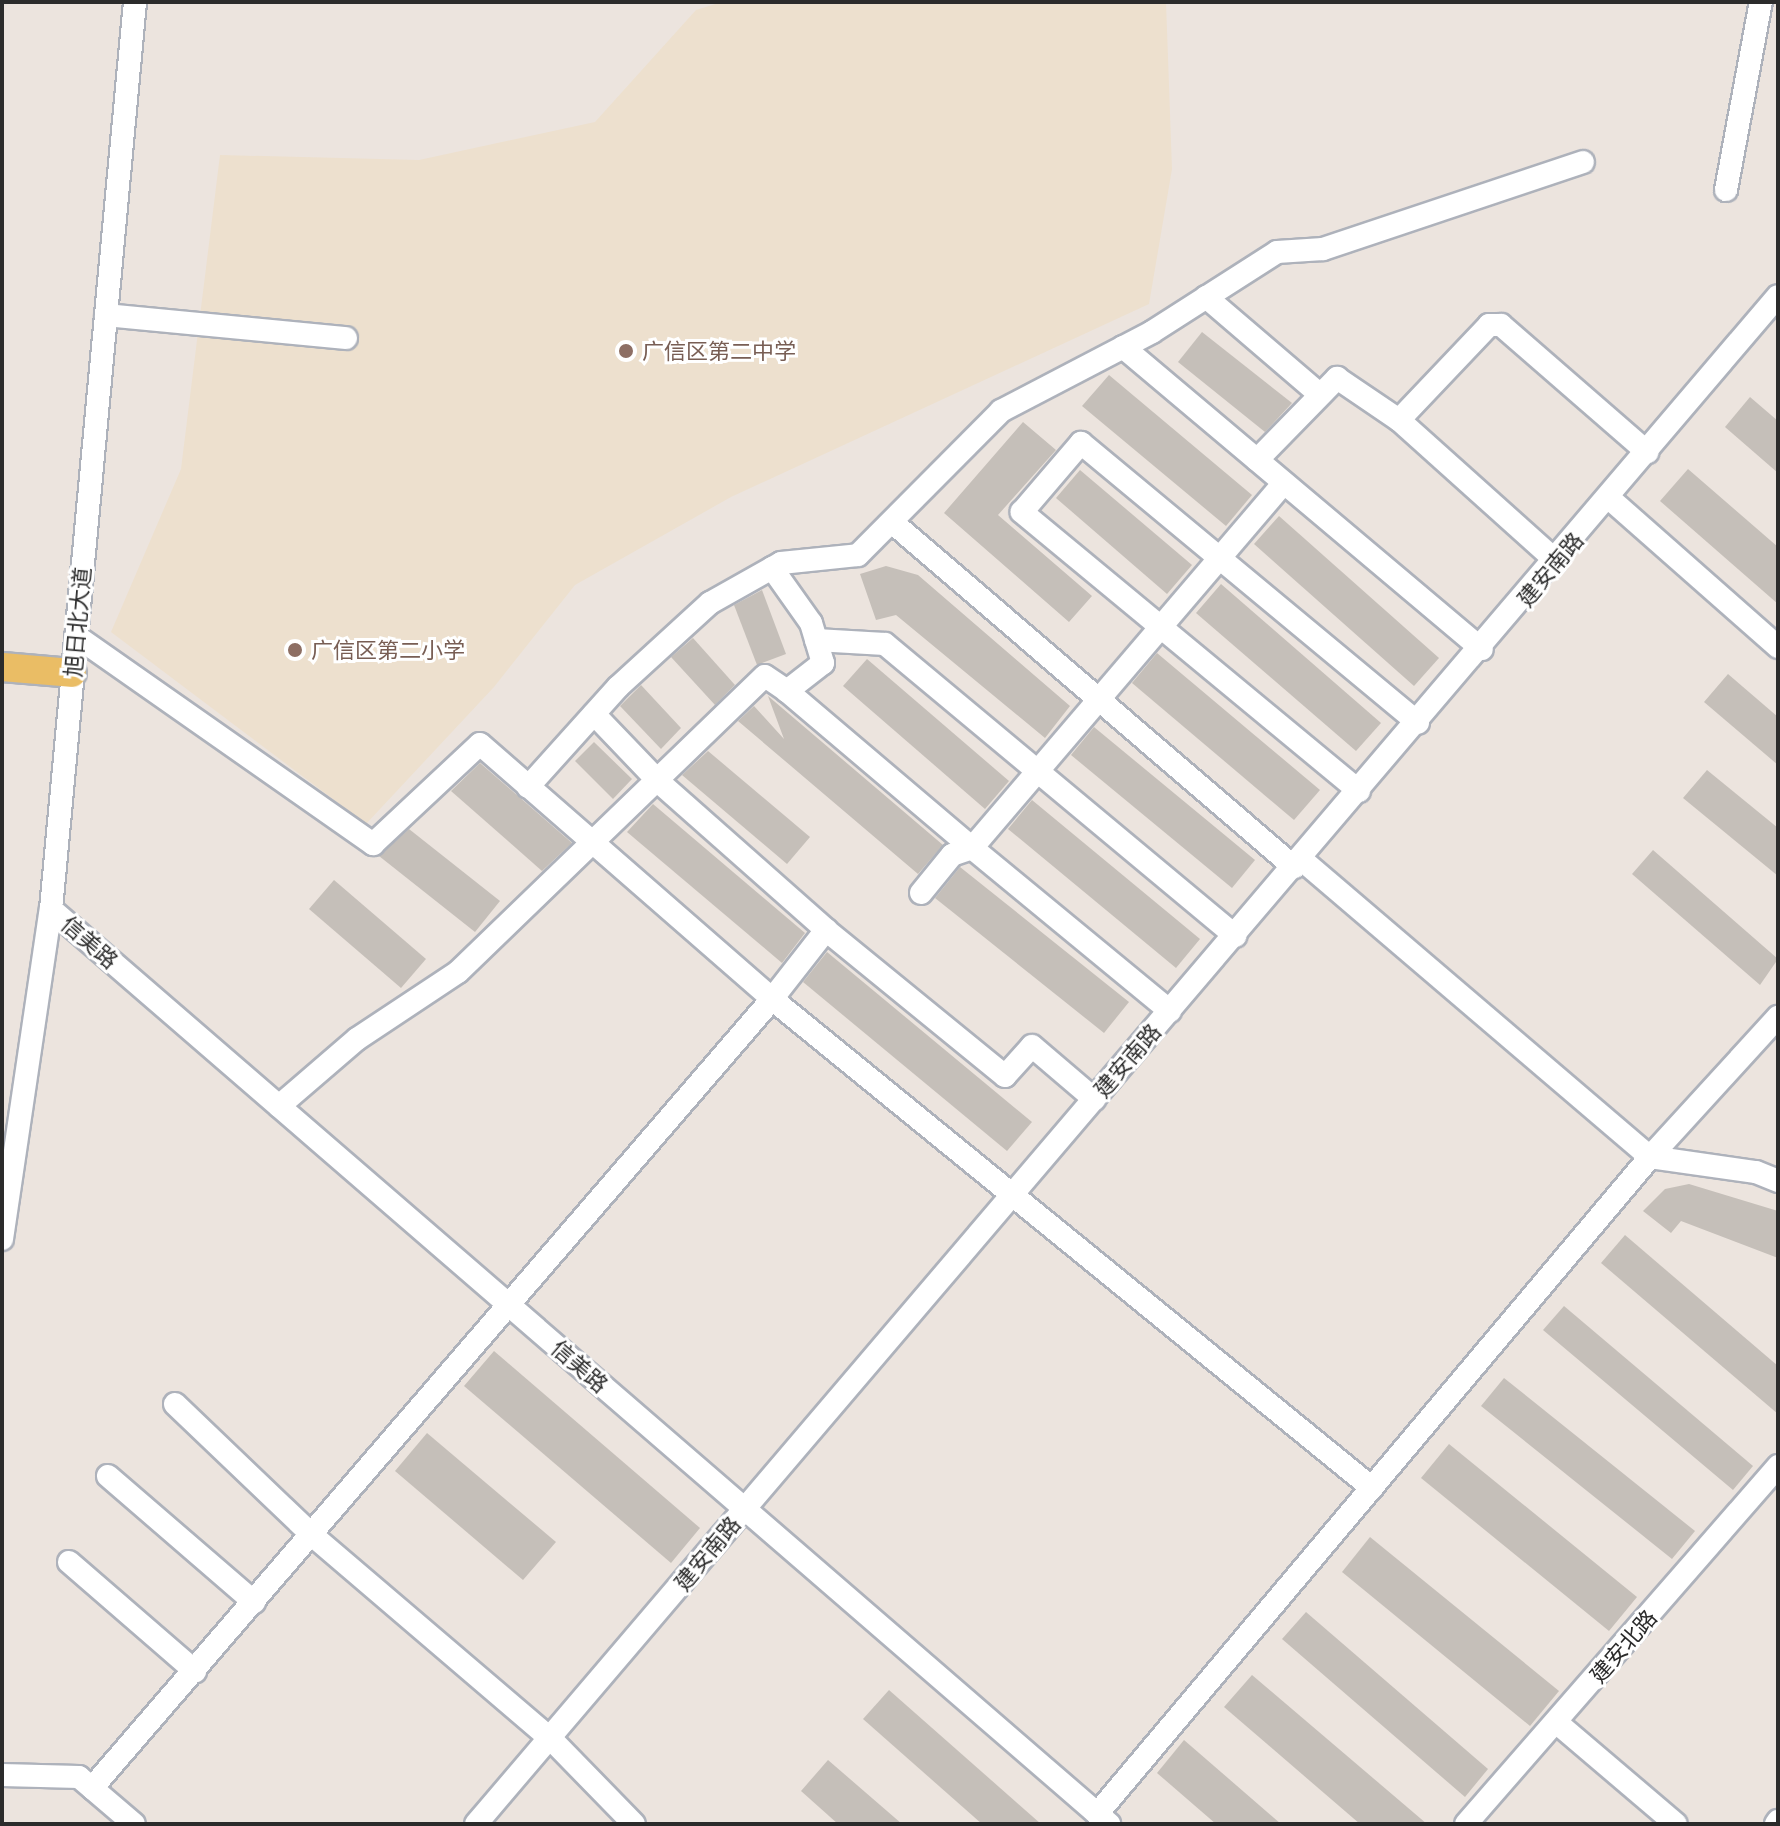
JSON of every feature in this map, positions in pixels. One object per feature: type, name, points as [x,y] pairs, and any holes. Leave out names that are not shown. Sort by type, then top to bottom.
[{"type":"main road","points":[[2,667],[72,673]]},
{"type":"street","name":"旭日北大道","points":[[2,1239],[51,909],[135,2]]},
{"type":"street","points":[[1726,190],[1761,2]]},
{"type":"street","points":[[528,787],[594,714],[710,603],[772,568],[858,555],[1001,411],[1123,347],[1277,252],[1323,249],[1583,162]]},
{"type":"street","name":"建安南路","points":[[476,1824],[1013,1193],[1482,649],[1778,296]]},
{"type":"street","points":[[1206,297],[1319,394]]},
{"type":"street","points":[[106,315],[346,338]]},
{"type":"street","points":[[1399,420],[1489,325],[1501,325],[1647,452]]},
{"type":"street","points":[[1123,347],[1482,649]]},
{"type":"street","points":[[1257,460],[1337,378],[1399,420],[1556,561]]},
{"type":"street","points":[[1359,791],[1022,512],[1081,443],[1222,556],[1418,723]]},
{"type":"street","points":[[921,893],[952,855],[972,848],[1284,483]]},
{"type":"street","points":[[1609,498],[1778,647]]},
{"type":"street","points":[[892,522],[1098,699],[1650,1157],[1767,1170],[1778,1181]]},
{"type":"street","points":[[772,568],[816,640],[823,663],[787,691]]},
{"type":"street","points":[[76,636],[373,844],[480,744],[772,999],[1372,1488]]},
{"type":"street","points":[[816,640],[885,644],[1235,936]]},
{"type":"street","points":[[279,1106],[357,1039],[458,972],[659,782],[765,676],[787,691],[1170,1011]]},
{"type":"street","points":[[594,714],[659,782],[826,930],[1005,1076],[1032,1046],[1094,1099]]},
{"type":"street","name":"信美路","points":[[51,909],[1103,1819]]},
{"type":"street","points":[[92,1788],[511,1307],[772,999],[826,930]]},
{"type":"street","points":[[1103,1819],[1372,1488],[1650,1157],[1778,1017]]},
{"type":"street","points":[[175,1404],[312,1535],[550,1738],[634,1824]]},
{"type":"street","name":"建安北路","points":[[1466,1824],[1778,1466]]},
{"type":"street","points":[[108,1476],[254,1602]]},
{"type":"street","points":[[69,1562],[195,1671]]},
{"type":"street","points":[[1556,1722],[1676,1824]]},
{"type":"street","points":[[2,1775],[79,1777],[134,1824]]},
{"type":"shaded area","name":"广信区第二中学","points":[[722,2],[1166,2],[1172,169],[1149,304],[731,497],[575,585],[494,687],[366,824],[111,632],[181,469],[220,155],[419,160],[595,122],[696,10]]},
{"type":"building","points":[[1202,332],[1292,403],[1265,432],[1178,362]]},
{"type":"building","points":[[1109,375],[1252,495],[1226,526],[1082,406]]},
{"type":"building","points":[[1750,397],[1778,421],[1778,473],[1725,427]]},
{"type":"building","points":[[1023,422],[1056,450],[998,515],[1092,596],[1069,622],[944,513]]},
{"type":"building","points":[[1688,469],[1778,547],[1778,604],[1660,501]]},
{"type":"building","points":[[1080,470],[1192,565],[1167,594],[1056,498]]},
{"type":"building","points":[[1279,516],[1439,658],[1414,686],[1254,544]]},
{"type":"building","points":[[886,566],[918,575],[1070,706],[1045,738],[896,615],[876,620],[860,574]]},
{"type":"building","points":[[1221,584],[1381,723],[1356,751],[1196,613]]},
{"type":"building","points":[[762,590],[786,654],[757,665],[734,605]]},
{"type":"building","points":[[693,638],[735,685],[715,705],[671,657]]},
{"type":"building","points":[[1157,653],[1320,790],[1294,820],[1132,683]]},
{"type":"building","points":[[867,659],[1009,781],[985,809],[843,686]]},
{"type":"building","points":[[1728,674],[1778,717],[1778,765],[1704,702]]},
{"type":"building","points":[[641,685],[681,728],[661,749],[620,706]]},
{"type":"building","points":[[768,696],[943,845],[918,874],[738,721],[754,706],[784,739]]},
{"type":"building","points":[[1094,727],[1255,860],[1232,888],[1071,755]]},
{"type":"building","points":[[594,742],[632,779],[613,799],[575,761]]},
{"type":"building","points":[[708,751],[810,837],[787,864],[682,775]]},
{"type":"building","points":[[480,763],[572,843],[542,871],[451,791]]},
{"type":"building","points":[[1707,770],[1778,828],[1778,876],[1683,798]]},
{"type":"building","points":[[1032,800],[1200,939],[1176,968],[1008,829]]},
{"type":"building","points":[[653,804],[805,933],[782,963],[627,832]]},
{"type":"building","points":[[409,829],[500,901],[475,932],[379,856]]},
{"type":"building","points":[[1653,850],[1778,959],[1760,985],[1632,874]]},
{"type":"building","points":[[960,867],[1129,1002],[1104,1033],[935,898]]},
{"type":"building","points":[[334,880],[426,959],[401,988],[309,909]]},
{"type":"building","points":[[827,952],[1032,1122],[1007,1151],[803,982]]},
{"type":"building","points":[[1689,1184],[1778,1211],[1778,1258],[1681,1221],[1671,1233],[1643,1211],[1665,1189]]},
{"type":"building","points":[[1625,1235],[1778,1366],[1778,1414],[1601,1263]]},
{"type":"building","points":[[1564,1306],[1753,1466],[1733,1490],[1543,1330]]},
{"type":"building","points":[[494,1351],[700,1528],[671,1563],[464,1386]]},
{"type":"building","points":[[1504,1378],[1695,1531],[1672,1559],[1481,1406]]},
{"type":"building","points":[[427,1433],[556,1542],[523,1580],[395,1471]]},
{"type":"building","points":[[1449,1444],[1637,1597],[1609,1631],[1421,1478]]},
{"type":"building","points":[[1370,1537],[1559,1691],[1530,1726],[1342,1572]]},
{"type":"building","points":[[1306,1612],[1488,1769],[1465,1797],[1282,1639]]},
{"type":"building","points":[[1252,1675],[1427,1824],[1360,1824],[1224,1707]]},
{"type":"building","points":[[889,1690],[1041,1824],[982,1824],[863,1719]]},
{"type":"building","points":[[1184,1740],[1281,1824],[1216,1824],[1157,1773]]},
{"type":"building","points":[[828,1760],[902,1824],[838,1824],[801,1791]]},
{"type":"place","name":"广信区第二中学","points":[[626,351]]},
{"type":"place","name":"广信区第二小学","points":[[295,650]]}]
